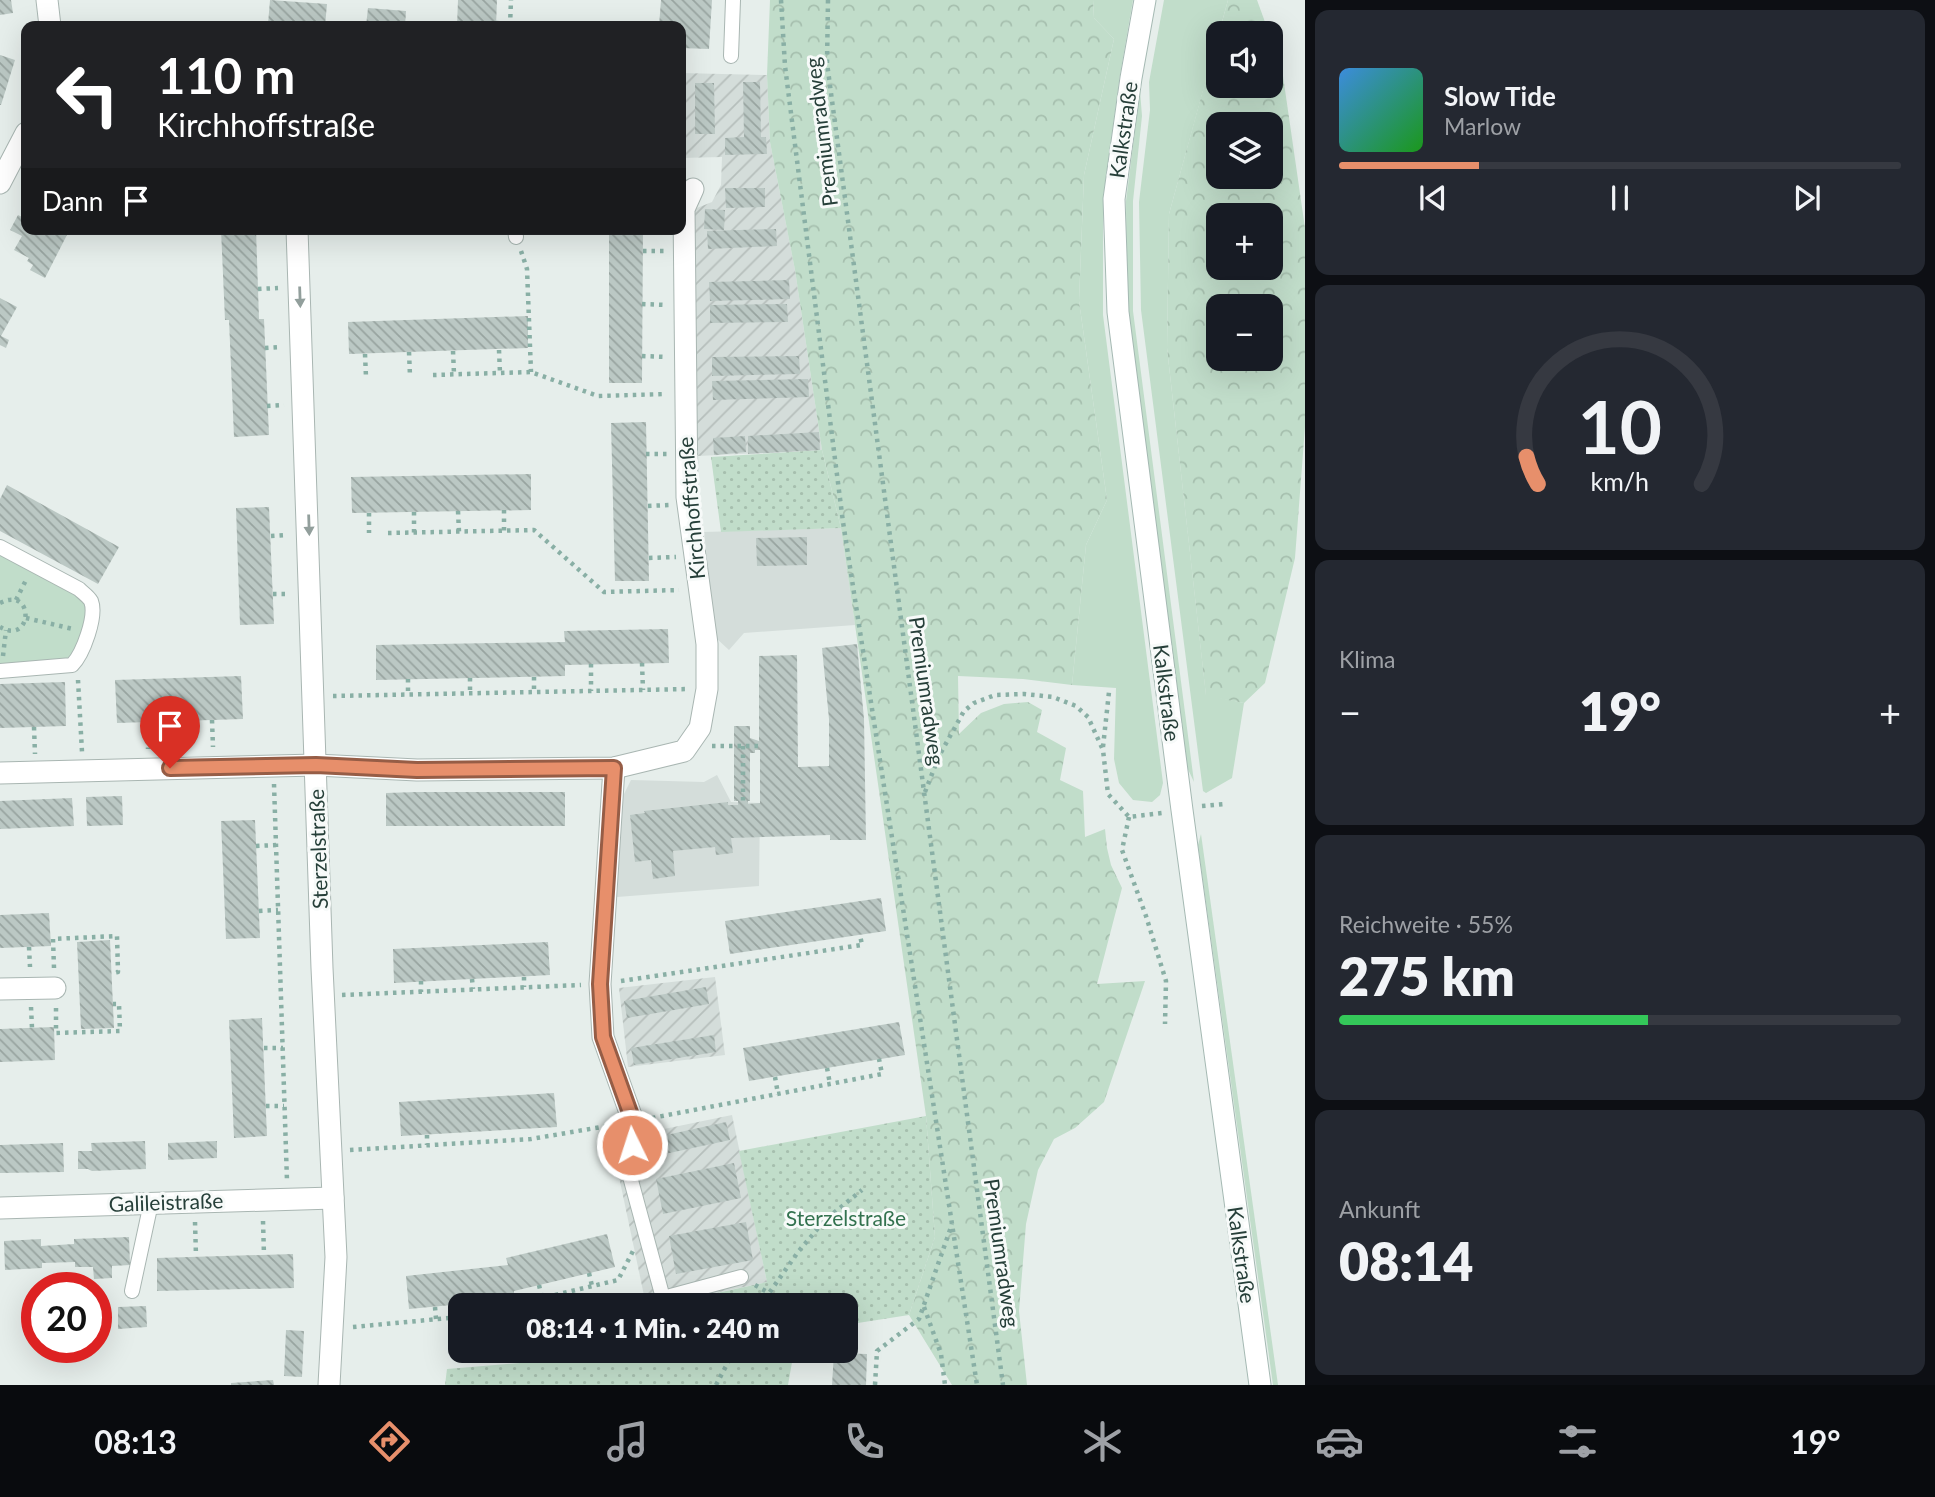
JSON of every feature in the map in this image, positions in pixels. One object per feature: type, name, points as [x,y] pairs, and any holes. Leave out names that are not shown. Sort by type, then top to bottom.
[{"type":"street","points":[[47,0],[50,21]]},
{"type":"street","name":"Kalkstraße","points":[[1145,0],[1114,199],[1118,312],[1260,1385]]},
{"type":"street","points":[[0,183],[21,143]]},
{"type":"street","name":"Kirchhoffstraße","points":[[686,205],[693,189]]},
{"type":"street","name":"Sterzelstraße","points":[[297,235],[323,996],[336,1257],[329,1385]]},
{"type":"street","name":"Kirchhoffstraße","points":[[684,235],[687,497],[707,644],[707,689],[700,728]]},
{"type":"street","points":[[0,772],[316,765],[417,770],[614,768],[684,751],[700,728]]},
{"type":"street","points":[[614,768],[600,984],[603,1037],[633,1121]]},
{"type":"street","points":[[0,989],[55,988]]},
{"type":"street","name":"Galileistraße","points":[[0,1208],[333,1198]]},
{"type":"lane","points":[[732,57],[733,0]]},
{"type":"lane","points":[[0,547],[79,589],[90,598],[93,609],[83,650],[72,665],[0,671]]},
{"type":"lane","points":[[633,1121],[629,1173],[663,1298],[741,1277]]},
{"type":"lane","points":[[132,1291],[151,1203]]},
{"type":"path","points":[[510,21],[511,0]]},
{"type":"path","points":[[781,0],[785,66],[843,522],[977,1385]]},
{"type":"path","name":"Premiumradweg","points":[[828,0],[827,63],[1003,1385]]},
{"type":"path","points":[[517,235],[527,269],[531,372]]},
{"type":"path","points":[[499,349],[499,373]]},
{"type":"path","points":[[453,351],[454,374]]},
{"type":"path","points":[[409,352],[410,376]]},
{"type":"path","points":[[365,354],[366,377]]},
{"type":"path","points":[[433,375],[531,372],[598,396],[684,393]]},
{"type":"path","points":[[504,510],[504,531]]},
{"type":"path","points":[[458,511],[459,532]]},
{"type":"path","points":[[414,512],[414,533]]},
{"type":"path","points":[[369,513],[369,533]]},
{"type":"path","points":[[388,533],[534,530],[604,592],[700,589]]},
{"type":"path","points":[[649,558],[675,557]]},
{"type":"path","points":[[0,603],[7,599],[19,602],[24,607],[26,618],[22,626],[14,631],[0,627]]},
{"type":"path","points":[[26,618],[87,633]]},
{"type":"path","points":[[642,663],[643,690]]},
{"type":"path","points":[[591,664],[591,691]]},
{"type":"path","points":[[72,665],[78,672],[82,770]]},
{"type":"path","points":[[534,677],[534,692]]},
{"type":"path","points":[[470,678],[470,693]]},
{"type":"path","points":[[408,679],[408,694]]},
{"type":"path","points":[[314,696],[707,689]]},
{"type":"path","points":[[1109,692],[1103,750],[1108,794],[1129,817]]},
{"type":"path","points":[[924,793],[939,756],[964,711],[974,703],[995,695],[1054,697],[1076,706],[1088,717],[1103,750]]},
{"type":"path","points":[[700,728],[712,746],[760,746]]},
{"type":"path","points":[[743,746],[743,805]]},
{"type":"path","points":[[273,766],[288,1199]]},
{"type":"path","points":[[1129,817],[1182,810]]},
{"type":"path","points":[[1129,817],[1122,850],[1166,981],[1165,1024]]},
{"type":"path","points":[[256,846],[276,845]]},
{"type":"path","points":[[259,911],[278,911]]},
{"type":"path","points":[[323,996],[600,984],[862,945],[860,935]]},
{"type":"path","points":[[112,972],[118,972],[117,936],[53,939],[57,1033],[120,1031],[119,1004],[113,1004]]},
{"type":"path","points":[[808,943],[809,953]]},
{"type":"path","points":[[756,951],[758,961]]},
{"type":"path","points":[[524,977],[524,987]]},
{"type":"path","points":[[472,979],[473,989]]},
{"type":"path","points":[[421,981],[421,992]]},
{"type":"path","points":[[264,1048],[283,1048]]},
{"type":"path","points":[[332,1151],[531,1139],[882,1074],[879,1059]]},
{"type":"path","points":[[827,1068],[830,1084]]},
{"type":"path","points":[[775,1077],[778,1094]]},
{"type":"path","points":[[266,1106],[285,1105]]},
{"type":"path","points":[[531,1129],[531,1139]]},
{"type":"path","points":[[479,1132],[479,1142]]},
{"type":"path","points":[[427,1135],[427,1145]]},
{"type":"path","points":[[769,1293],[825,1220],[862,1190]]},
{"type":"path","points":[[263,1200],[264,1255]]},
{"type":"path","points":[[194,1202],[196,1256]]},
{"type":"path","points":[[866,1381],[875,1383],[877,1350],[919,1319],[953,1221]]},
{"type":"path","points":[[563,1293],[618,1280],[643,1232]]},
{"type":"path","points":[[589,1273],[592,1286]]},
{"type":"path","points":[[539,1285],[541,1293]]},
{"type":"path","points":[[923,1306],[941,1354],[945,1385]]},
{"type":"path","points":[[435,1307],[436,1319]]},
{"type":"path","points":[[333,1329],[448,1318]]},
{"type":"path","points":[[716,1385],[728,1363]]},
{"type":"shaded area","points":[[686,73],[767,75],[770,142],[795,270],[822,450],[698,456],[690,220],[697,208],[712,202],[721,185],[722,157],[686,158]]},
{"type":"shaded area","points":[[841,528],[855,625],[744,633],[729,650],[716,638],[704,532]]},
{"type":"shaded area","points":[[717,775],[731,802],[760,803],[759,886],[617,897],[623,796],[631,780],[704,782]]},
{"type":"shaded area","points":[[715,977],[725,1055],[628,1067],[619,988]]},
{"type":"shaded area","points":[[732,1115],[767,1282],[714,1293],[643,1293],[614,1153],[635,1135]]},
{"type":"green space","points":[[770,0],[1093,0],[1094,18],[1114,39],[1084,175],[1079,301],[1107,500],[1086,545],[1072,685],[1023,679],[958,676],[959,734],[981,713],[1004,704],[1028,702],[1042,710],[1037,732],[1066,748],[1060,780],[1083,791],[1085,837],[1105,829],[1111,865],[1122,888],[1097,984],[1145,981],[1104,1102],[1075,1128],[1054,1139],[1038,1170],[1026,1224],[1019,1311],[1027,1385],[952,1385],[909,1315],[935,1237],[926,1116],[841,528],[822,450],[795,270],[770,142],[767,75]]},
{"type":"green space","points":[[1093,0],[1133,0],[1103,198],[1103,315],[1163,783],[1160,795],[1152,802],[1133,800],[1119,783],[1114,759],[1116,688],[1072,685],[1086,545],[1107,500],[1079,301],[1084,175],[1114,39],[1094,18]]},
{"type":"green space","points":[[1164,0],[1228,0],[1222,21],[1206,21],[1206,80],[1169,214],[1167,348],[1206,695],[1244,703],[1232,778],[1206,793],[1203,791],[1141,310],[1139,202],[1150,110],[1149,82]]},
{"type":"green space","points":[[1228,0],[1257,0],[1265,21],[1222,21]]},
{"type":"green space","points":[[1283,76],[1305,228],[1305,427],[1295,558],[1265,683],[1244,703],[1206,696],[1167,348],[1169,214],[1206,79],[1206,98],[1283,98]]},
{"type":"green space","points":[[1140,91],[1142,116],[1133,201],[1133,311],[1194,782],[1186,765],[1127,311],[1126,201]]},
{"type":"green space","points":[[822,450],[841,528],[721,532],[711,457]]},
{"type":"green space","points":[[0,551],[77,593],[85,604],[87,620],[75,652],[61,663],[0,665]]},
{"type":"green space","points":[[1201,834],[1278,1385],[1273,1385],[1198,845]]},
{"type":"green space","name":"Sterzelstraße","points":[[926,1116],[935,1237],[909,1315],[858,1323],[858,1293],[717,1293],[767,1282],[739,1151]]},
{"type":"green space","points":[[519,1363],[792,1363],[788,1385],[445,1385],[447,1369]]},
{"type":"building","points":[[0,0],[11,0],[13,13],[0,15]]},
{"type":"building","points":[[270,0],[327,4],[325,21],[268,21]]},
{"type":"building","points":[[458,0],[497,0],[496,21],[457,21]]},
{"type":"building","points":[[661,0],[712,0],[709,49],[686,48],[686,21],[659,21]]},
{"type":"building","points":[[368,8],[406,11],[405,21],[367,21]]},
{"type":"building","points":[[0,55],[15,60],[1,105],[0,105]]},
{"type":"building","points":[[743,82],[760,82],[761,137],[766,137],[767,154],[725,155],[725,138],[744,137]]},
{"type":"building","points":[[695,83],[714,83],[715,134],[695,134]]},
{"type":"building","points":[[725,188],[765,188],[765,207],[726,208]]},
{"type":"building","points":[[705,209],[725,210],[724,230],[704,229]]},
{"type":"building","points":[[18,215],[21,216],[21,235],[67,235],[45,278],[30,270],[33,265],[27,261],[29,258],[14,250],[22,236],[10,230]]},
{"type":"building","points":[[776,229],[777,246],[708,249],[707,231]]},
{"type":"building","points":[[221,235],[256,235],[259,319],[264,319],[269,435],[234,437],[229,320],[225,320]]},
{"type":"building","points":[[609,235],[643,235],[642,383],[609,383]]},
{"type":"building","points":[[789,280],[790,299],[710,301],[709,282]]},
{"type":"building","points":[[0,298],[17,307],[1,336],[9,340],[6,348],[0,345]]},
{"type":"building","points":[[787,304],[788,322],[710,323],[710,305]]},
{"type":"building","points":[[528,316],[528,348],[349,354],[348,322]]},
{"type":"building","points":[[799,356],[800,374],[712,376],[712,357]]},
{"type":"building","points":[[808,379],[809,397],[713,400],[712,381]]},
{"type":"building","points":[[646,422],[649,581],[615,581],[611,423]]},
{"type":"building","points":[[819,432],[820,450],[748,454],[748,436]]},
{"type":"building","points":[[745,436],[746,452],[714,455],[713,438]]},
{"type":"building","points":[[531,474],[531,510],[352,513],[351,477]]},
{"type":"building","points":[[7,485],[119,547],[98,584],[0,531],[0,499]]},
{"type":"building","points":[[269,507],[274,624],[240,625],[236,508]]},
{"type":"building","points":[[807,537],[807,565],[757,566],[756,538]]},
{"type":"building","points":[[668,629],[669,663],[565,665],[565,676],[376,680],[376,645],[565,642],[564,631]]},
{"type":"building","points":[[857,644],[864,719],[866,840],[830,840],[830,835],[731,838],[733,853],[716,855],[715,847],[673,851],[675,876],[653,879],[651,860],[635,862],[630,815],[645,813],[644,811],[728,802],[728,805],[738,805],[738,801],[734,801],[734,726],[750,726],[750,738],[759,741],[759,656],[797,655],[798,767],[829,766],[829,719],[822,648]],"holes":[[[760,750],[760,803],[748,804],[750,753]]]},
{"type":"building","points":[[241,676],[243,719],[117,723],[115,680]]},
{"type":"building","points":[[65,682],[66,726],[0,728],[0,684]]},
{"type":"building","points":[[565,792],[565,826],[386,826],[386,793]]},
{"type":"building","points":[[122,796],[123,825],[87,826],[86,797]]},
{"type":"building","points":[[72,798],[74,826],[0,829],[0,801]]},
{"type":"building","points":[[255,820],[260,938],[226,939],[221,821]]},
{"type":"building","points":[[881,898],[886,931],[730,954],[725,921]]},
{"type":"building","points":[[49,913],[51,946],[0,948],[0,915]]},
{"type":"building","points":[[110,940],[114,1028],[81,1029],[77,942]]},
{"type":"building","points":[[548,942],[550,975],[394,983],[393,949]]},
{"type":"building","points":[[706,987],[709,1004],[627,1018],[624,1001]]},
{"type":"building","points":[[262,1018],[267,1136],[234,1138],[229,1020]]},
{"type":"building","points":[[899,1022],[905,1055],[749,1081],[743,1048]]},
{"type":"building","points":[[54,1027],[55,1060],[0,1062],[0,1029]]},
{"type":"building","points":[[714,1035],[716,1052],[634,1065],[631,1048]]},
{"type":"building","points":[[554,1093],[557,1127],[401,1136],[399,1102]]},
{"type":"building","points":[[726,1122],[730,1140],[651,1157],[648,1139]]},
{"type":"building","points":[[145,1141],[146,1169],[78,1169],[78,1151],[92,1151],[91,1143]]},
{"type":"building","points":[[217,1141],[217,1158],[168,1160],[168,1143]]},
{"type":"building","points":[[63,1143],[64,1172],[0,1173],[0,1145]]},
{"type":"building","points":[[734,1163],[741,1198],[663,1214],[656,1179]]},
{"type":"building","points":[[746,1222],[753,1260],[676,1274],[669,1236]]},
{"type":"building","points":[[607,1234],[615,1267],[514,1293],[448,1293],[448,1305],[409,1309],[406,1276],[508,1265],[506,1258]]},
{"type":"building","points":[[129,1237],[130,1265],[112,1266],[112,1272],[93,1272],[93,1267],[75,1267],[75,1262],[42,1263],[42,1268],[5,1270],[4,1241],[41,1239],[41,1246],[74,1244],[74,1239]]},
{"type":"building","points":[[293,1254],[294,1288],[157,1291],[157,1258]]},
{"type":"building","points":[[146,1306],[147,1327],[118,1329],[118,1307]]},
{"type":"building","points":[[286,1330],[304,1331],[302,1377],[284,1376]]},
{"type":"building","points":[[858,1354],[867,1354],[866,1385],[832,1385],[833,1363],[858,1363]]},
{"type":"building","points":[[273,1380],[274,1385],[231,1385],[231,1383]]},
{"type":"route","points":[[170,768],[316,765],[417,770],[614,768],[600,984],[603,1037],[633,1121],[632,1145]]}]
